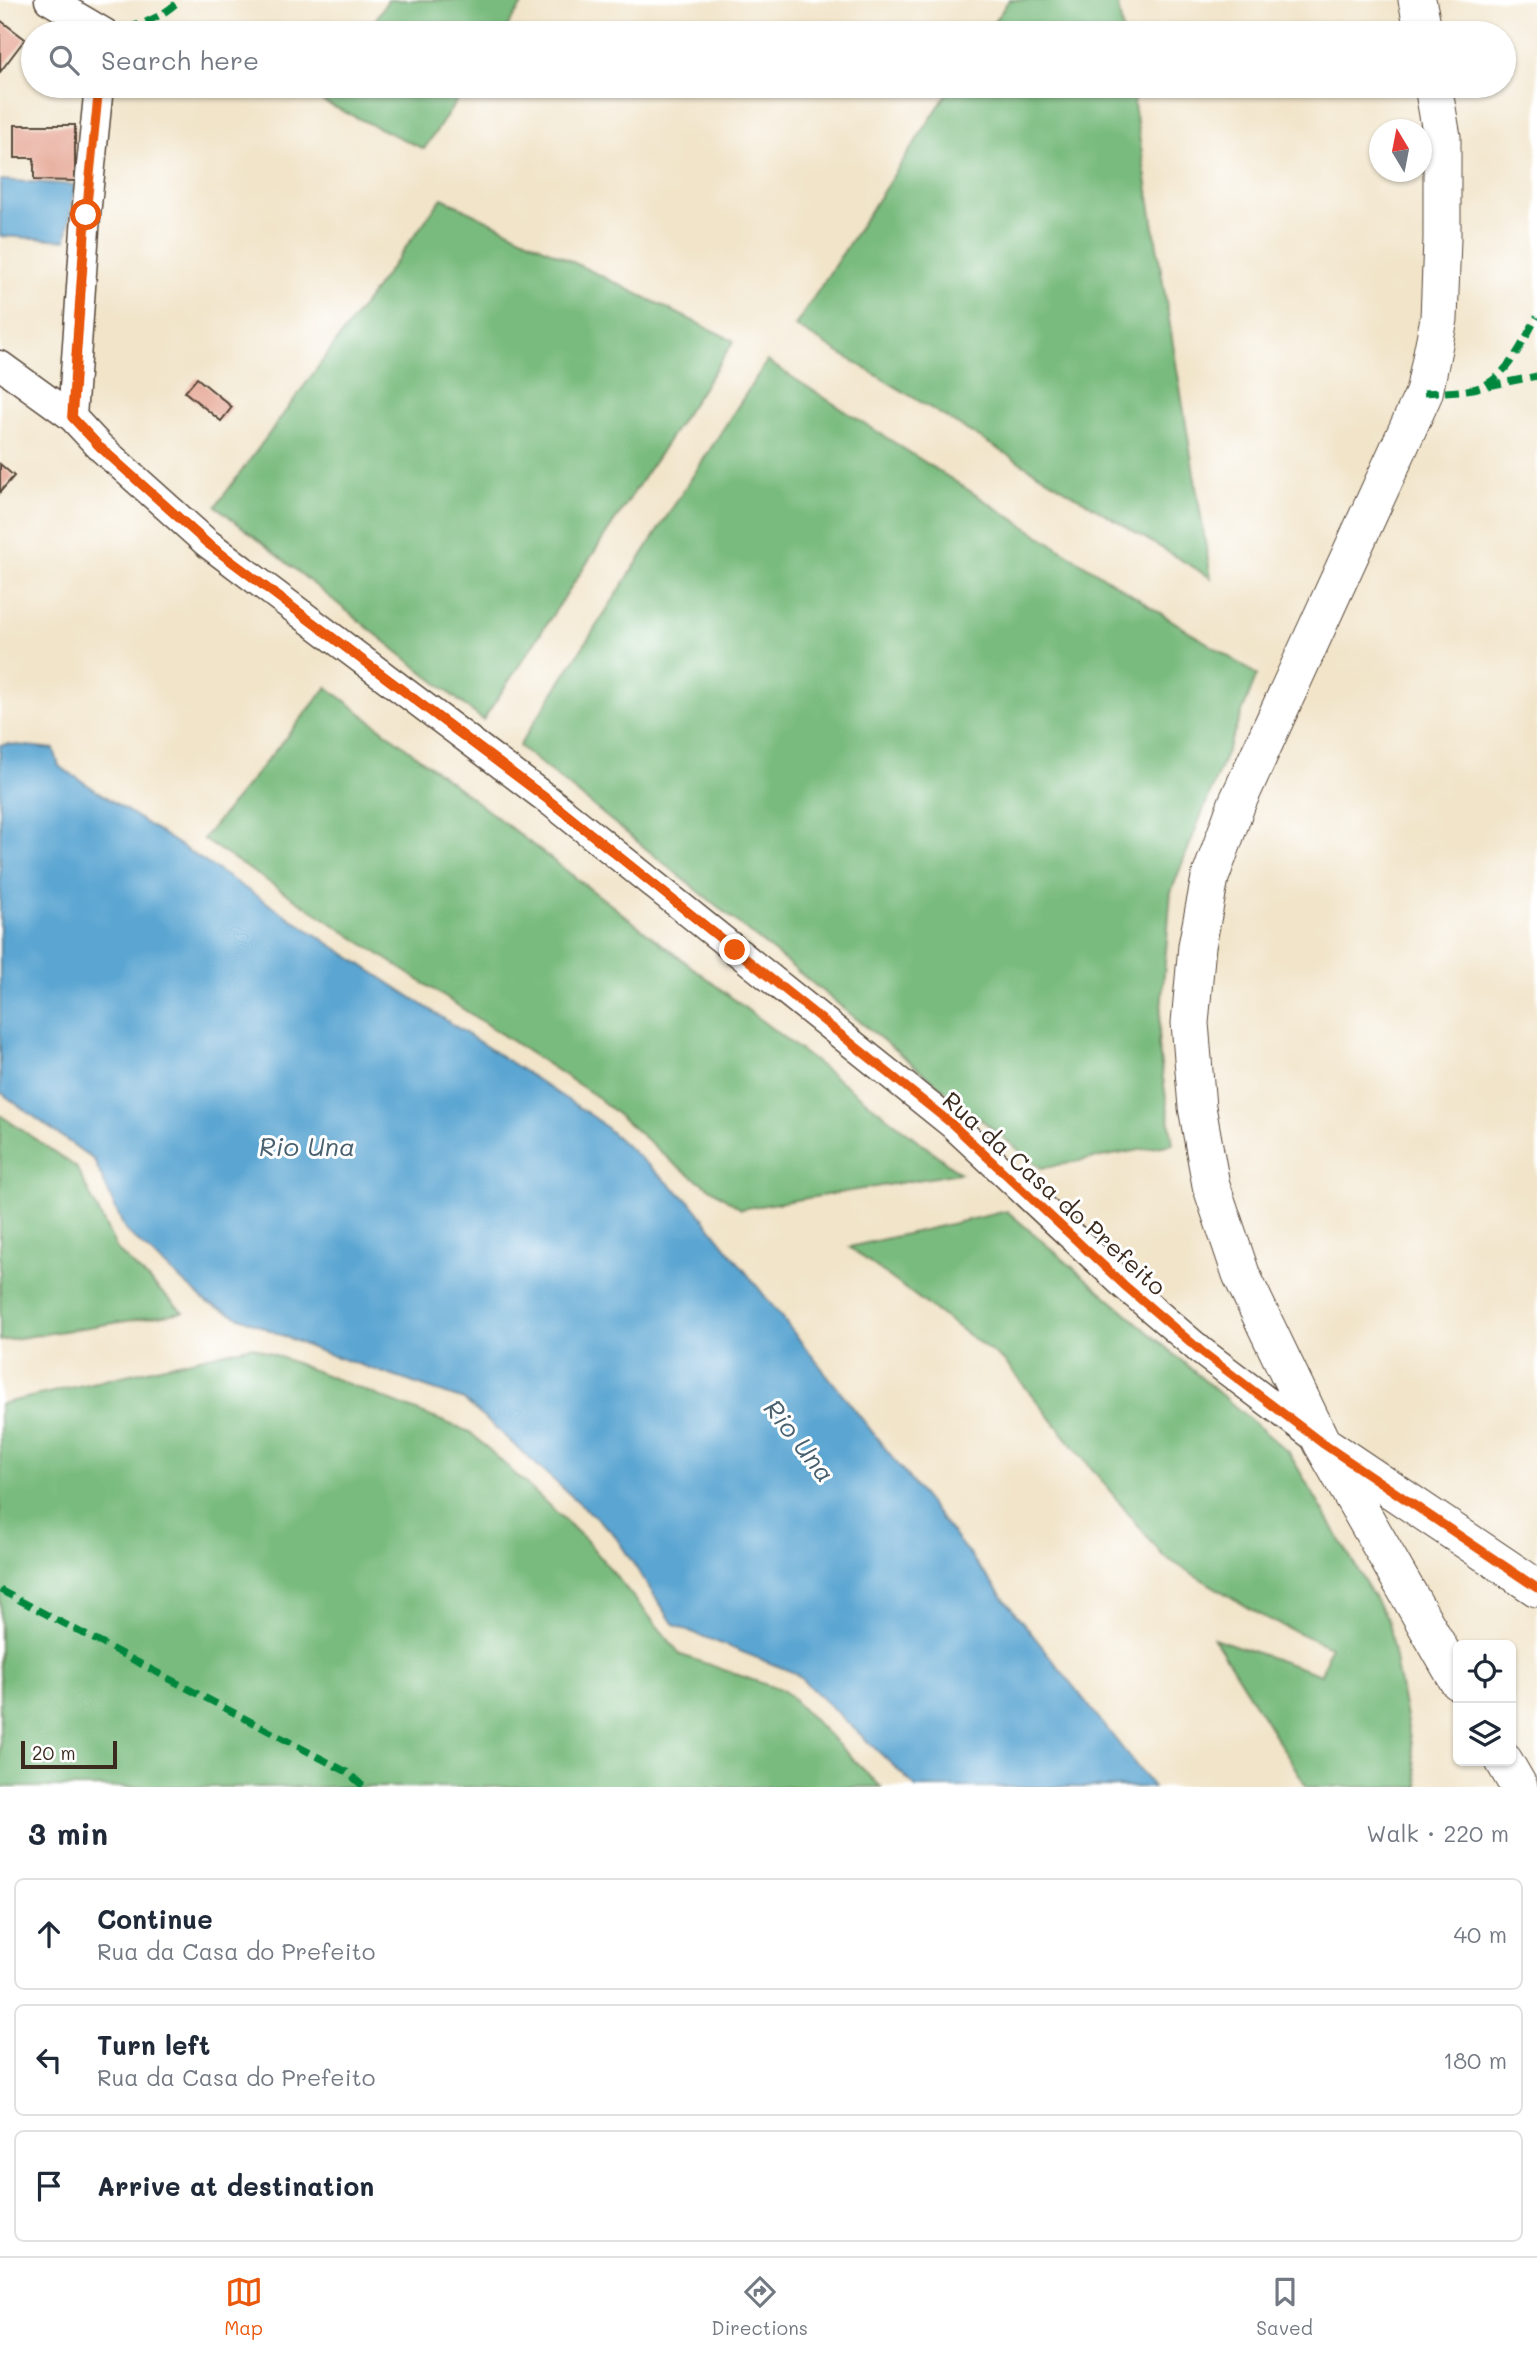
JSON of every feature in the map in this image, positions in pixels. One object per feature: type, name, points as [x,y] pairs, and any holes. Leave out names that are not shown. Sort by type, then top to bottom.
[{"type":"street","points":[[49,0],[85,21]]},
{"type":"street","points":[[1417,0],[1421,21]]},
{"type":"street","points":[[72,417],[86,215],[99,98]]},
{"type":"street","points":[[1435,98],[1442,137],[1439,319],[1424,393],[1237,803],[1210,878],[1197,946],[1190,1023],[1198,1107],[1211,1185],[1241,1274],[1322,1443],[1453,1672]]},
{"type":"street","name":"Rua da Casa do Prefeito","points":[[0,365],[72,417],[108,455],[207,543],[551,802],[952,1124],[1124,1284],[1201,1351],[1322,1443]]},
{"type":"street","points":[[1322,1443],[1537,1588]]},
{"type":"street","points":[[1507,1766],[1519,1787]]},
{"type":"green space","points":[[388,0],[525,0],[511,21],[375,21]]},
{"type":"green space","points":[[1009,0],[1117,0],[1121,21],[995,21]]},
{"type":"green space","points":[[326,98],[459,98],[424,149],[323,102]]},
{"type":"green space","points":[[944,98],[1133,98],[1211,578],[795,326]]},
{"type":"green space","points":[[442,198],[734,341],[483,720],[216,506]]},
{"type":"green space","points":[[767,361],[1257,675],[1171,892],[1158,1045],[1173,1144],[1041,1168],[519,746]]},
{"type":"green space","points":[[327,687],[960,1173],[741,1209],[677,1166],[596,1096],[203,839]]},
{"type":"green space","points":[[0,1115],[76,1167],[118,1251],[183,1312],[0,1341]]},
{"type":"green space","points":[[1007,1211],[1289,1453],[1388,1621],[1419,1787],[1307,1787],[1214,1638],[1321,1675],[1330,1647],[1266,1618],[1163,1556],[1005,1362],[849,1247]]},
{"type":"green space","points":[[252,1346],[470,1432],[586,1540],[681,1655],[784,1691],[881,1787],[0,1787],[0,1404]]},
{"type":"water","points":[[0,180],[75,185],[66,240],[0,236]]},
{"type":"water","name":"Rio Una","points":[[0,745],[54,749],[59,766],[595,1118],[692,1204],[1153,1787],[916,1787],[795,1673],[674,1625],[613,1533],[464,1400],[316,1350],[207,1303],[125,1230],[94,1160],[0,1092]]},
{"type":"building","points":[[0,20],[21,36],[21,44],[0,72]]},
{"type":"building","points":[[15,125],[75,125],[75,181],[34,180],[34,158],[15,158]]},
{"type":"building","points":[[197,378],[232,407],[221,421],[185,392]]},
{"type":"building","points":[[0,464],[14,476],[0,492]]},
{"type":"marked path","points":[[147,21],[180,0]]},
{"type":"marked path","points":[[1424,393],[1473,389],[1485,385],[1512,360],[1537,317]]},
{"type":"marked path","points":[[1488,386],[1537,376]]},
{"type":"marked path","points":[[0,1590],[347,1772],[364,1787]]},
{"type":"cycle path","points":[[98,98],[86,215],[72,417],[100,447],[207,543],[551,802],[952,1124],[1124,1285],[1201,1351],[1322,1443],[1537,1588]]},
{"type":"route","points":[[86,215],[72,417],[153,497],[207,543],[551,802],[735,950]]}]
